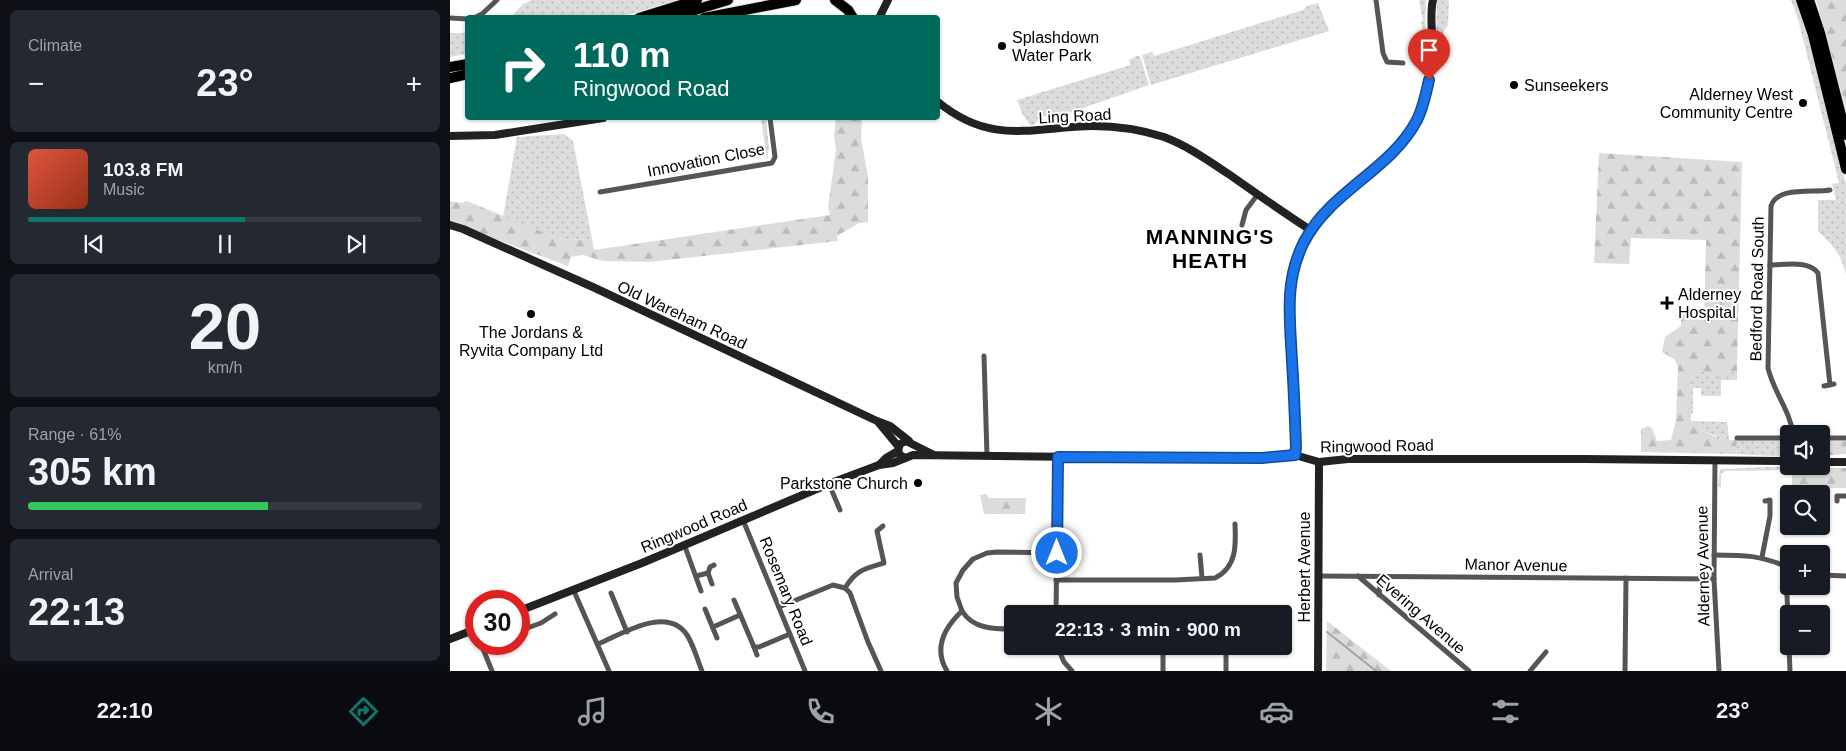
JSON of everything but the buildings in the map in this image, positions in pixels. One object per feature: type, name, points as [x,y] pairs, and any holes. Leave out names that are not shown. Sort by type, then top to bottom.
[{"type":"highway","points":[[649,15],[697,0]]},
{"type":"highway","points":[[679,15],[728,0]]},
{"type":"highway","points":[[719,15],[796,0]]},
{"type":"highway","points":[[835,0],[848,10],[851,15]]},
{"type":"highway","points":[[1801,0],[1813,35],[1846,169]]},
{"type":"highway","points":[[1809,0],[1822,41],[1846,135]]},
{"type":"highway","points":[[450,67],[465,64]]},
{"type":"highway","points":[[450,78],[465,75]]},
{"type":"street","points":[[480,15],[497,0]]},
{"type":"street","points":[[880,15],[888,0]]},
{"type":"street","points":[[1376,0],[1387,62],[1403,63]]},
{"type":"street","points":[[1295,455],[1290,289],[1294,269],[1300,251],[1312,231],[1338,199],[1399,145],[1416,121],[1429,80],[1433,0]]},
{"type":"street","points":[[450,18],[465,20]]},
{"type":"street","name":"Ling Road","points":[[940,103],[958,116],[995,129],[1021,132],[1106,126],[1133,129],[1165,138],[1193,150],[1312,231]]},
{"type":"street","points":[[450,136],[495,135],[590,120]]},
{"type":"street","name":"Innovation Close","points":[[600,192],[772,163],[775,156],[770,120]]},
{"type":"street","name":"Bedford Road South","points":[[1791,425],[1790,417],[1774,388],[1768,368],[1771,206],[1775,198],[1783,194],[1830,190]]},
{"type":"street","points":[[1242,225],[1246,210],[1258,194]]},
{"type":"street","name":"Old Wareham Road","points":[[450,225],[594,288],[890,426],[911,442]]},
{"type":"street","name":"Old Wareham Road","points":[[450,231],[475,235]]},
{"type":"street","points":[[1770,265],[1806,265],[1818,274],[1829,385]]},
{"type":"street","points":[[984,356],[987,456]]},
{"type":"street","name":"Old Wareham Road","points":[[877,421],[898,448]]},
{"type":"street","points":[[1737,438],[1780,438]]},
{"type":"street","points":[[1830,438],[1846,438]]},
{"type":"street","points":[[904,441],[911,442],[915,448],[909,457],[900,455],[898,448],[904,441]]},
{"type":"street","name":"Ringwood Road","points":[[911,442],[936,456]]},
{"type":"street","name":"Ringwood Road","points":[[879,465],[898,448]]},
{"type":"street","name":"Ringwood Road","points":[[530,606],[642,563],[829,484],[879,465],[893,463],[909,457],[1262,458],[1295,455],[1319,462],[1386,459],[1780,461]]},
{"type":"street","points":[[1056,605],[1058,457]]},
{"type":"street","name":"Alderney Avenue","points":[[1715,461],[1714,579],[1718,671]]},
{"type":"street","name":"Herbert Avenue","points":[[1318,671],[1319,462]]},
{"type":"street","points":[[1830,462],[1846,462]]},
{"type":"street","points":[[829,484],[840,510]]},
{"type":"street","points":[[1837,498],[1846,496]]},
{"type":"street","points":[[1762,557],[1770,516],[1770,500],[1765,500]]},
{"type":"street","name":"Rosemary Road","points":[[743,520],[805,671]]},
{"type":"street","points":[[1056,580],[1215,578],[1232,561],[1236,549],[1235,524]]},
{"type":"street","points":[[845,588],[854,574],[860,570],[884,564],[877,531],[883,526]]},
{"type":"street","points":[[684,544],[701,591]]},
{"type":"street","points":[[1004,629],[985,628],[968,620],[956,597],[956,583],[963,570],[973,559],[986,553],[1057,553]]},
{"type":"street","points":[[1200,555],[1202,578]]},
{"type":"street","points":[[1714,555],[1762,557],[1780,564]]},
{"type":"street","points":[[712,584],[708,573],[710,566],[714,565]]},
{"type":"street","points":[[696,576],[708,573]]},
{"type":"street","name":"Manor Avenue","points":[[1318,576],[1714,579]]},
{"type":"street","name":"Evering Avenue","points":[[1358,576],[1468,671]]},
{"type":"street","points":[[1379,595],[1381,576]]},
{"type":"street","points":[[1830,576],[1846,576]]},
{"type":"street","points":[[1625,671],[1626,578]]},
{"type":"street","points":[[779,607],[833,585],[845,588],[850,593],[881,671]]},
{"type":"street","points":[[574,589],[609,671]]},
{"type":"street","points":[[611,592],[627,632]]},
{"type":"street","points":[[734,600],[757,655]]},
{"type":"street","points":[[705,609],[717,638]]},
{"type":"street","points":[[947,671],[940,656],[941,642],[948,626],[962,611]]},
{"type":"street","points":[[530,627],[541,623],[555,614]]},
{"type":"street","points":[[713,627],[740,615]]},
{"type":"street","points":[[598,644],[651,622],[660,621],[674,625],[686,634],[702,671]]},
{"type":"street","points":[[450,639],[465,634]]},
{"type":"street","points":[[754,647],[759,647],[790,634]]},
{"type":"street","points":[[1530,671],[1546,652]]},
{"type":"street","points":[[485,655],[492,671]]},
{"type":"street","points":[[1061,655],[1072,671]]},
{"type":"street","points":[[1162,671],[1163,655]]},
{"type":"street","points":[[1226,655],[1226,671]]},
{"type":"street","points":[[1789,655],[1790,671]]},
{"type":"green space","points":[[532,0],[678,0],[626,15],[513,15],[523,4]]},
{"type":"green space","points":[[1419,0],[1426,0],[1425,66],[1421,62],[1423,33],[1421,22],[1423,22]]},
{"type":"green space","points":[[1437,0],[1448,0],[1449,2],[1448,25],[1443,32],[1448,43],[1447,45],[1442,43],[1444,35],[1438,35],[1439,43],[1436,42]]},
{"type":"green space","points":[[1791,0],[1798,0],[1811,43],[1846,184],[1846,274],[1835,250],[1818,231],[1818,200],[1836,200],[1832,184],[1839,183],[1798,19]]},
{"type":"green space","points":[[1816,0],[1846,0],[1846,108]]},
{"type":"green space","points":[[1318,3],[1329,31],[1151,85],[1142,55],[1152,52],[1154,56],[1303,10],[1307,6]]},
{"type":"green space","points":[[450,33],[465,33],[465,54],[450,57]]},
{"type":"green space","points":[[1140,56],[1149,85],[1066,114],[1048,115],[1040,118],[1034,125],[1030,125],[1023,115],[1017,100],[1130,65],[1129,60]]},
{"type":"green space","points":[[761,120],[766,120],[769,148],[767,160]]},
{"type":"green space","points":[[836,120],[862,120],[861,139],[868,176],[868,222],[859,223],[837,236],[838,241],[650,262],[603,261],[582,255],[571,257],[568,266],[450,222],[450,201],[461,203],[467,201],[554,237],[569,240],[592,239],[594,250],[830,215],[828,207],[836,150],[834,136]]},
{"type":"green space","points":[[564,134],[573,141],[592,239],[569,240],[554,237],[503,217],[517,137]]},
{"type":"green space","points":[[1599,153],[1742,162],[1737,371],[1726,372],[1712,377],[1702,371],[1692,373],[1690,388],[1691,421],[1698,425],[1702,431],[1717,437],[1717,440],[1737,440],[1736,454],[1641,452],[1641,429],[1648,426],[1652,428],[1657,441],[1671,440],[1676,419],[1678,366],[1674,359],[1662,352],[1665,337],[1681,326],[1681,313],[1694,308],[1698,320],[1704,319],[1706,240],[1631,238],[1629,264],[1594,263]]},
{"type":"green space","points":[[767,160],[732,168],[731,167]]},
{"type":"green space","points":[[1702,371],[1712,377],[1726,372],[1737,371],[1737,380],[1721,380],[1721,396],[1701,396],[1701,388],[1693,388],[1693,413],[1690,414],[1692,373]]},
{"type":"green space","points":[[1691,421],[1727,422],[1729,440],[1717,440],[1717,436],[1702,431],[1698,425]]},
{"type":"green space","points":[[1737,440],[1780,441],[1780,456],[1736,454]]},
{"type":"green space","points":[[1830,441],[1846,441],[1846,454],[1831,455]]},
{"type":"green space","points":[[1780,466],[1780,470],[1725,471],[1721,474],[1721,487],[1718,487],[1720,469]]},
{"type":"green space","points":[[1830,468],[1846,468],[1846,488],[1830,488],[1830,485],[1792,485],[1792,475],[1830,475]]},
{"type":"green space","points":[[987,494],[988,498],[1026,498],[1025,514],[984,514],[980,495]]},
{"type":"green space","points":[[1327,621],[1391,671],[1326,671]]},
{"type":"waterway","points":[[1327,632],[1376,671]]},
{"type":"place","name":"Splashdown Water Park","points":[[1002,46]]},
{"type":"place","name":"Sunseekers","points":[[1514,85]]},
{"type":"place","name":"Alderney West Community Centre","points":[[1803,103]]},
{"type":"place","name":"Alderney Hospital","points":[[1667,303]]},
{"type":"place","name":"The Jordans & Ryvita Company Ltd","points":[[531,314]]},
{"type":"place","name":"Parkstone Church","points":[[918,483]]},
{"type":"district","name":"MANNING'S HEATH","points":[[1210,248]]},
{"type":"route","points":[[1057,553],[1058,457],[1262,458],[1295,455],[1290,289],[1291,279],[1300,251],[1305,240],[1321,218],[1338,199],[1388,157],[1410,131],[1422,107],[1429,80]]}]
